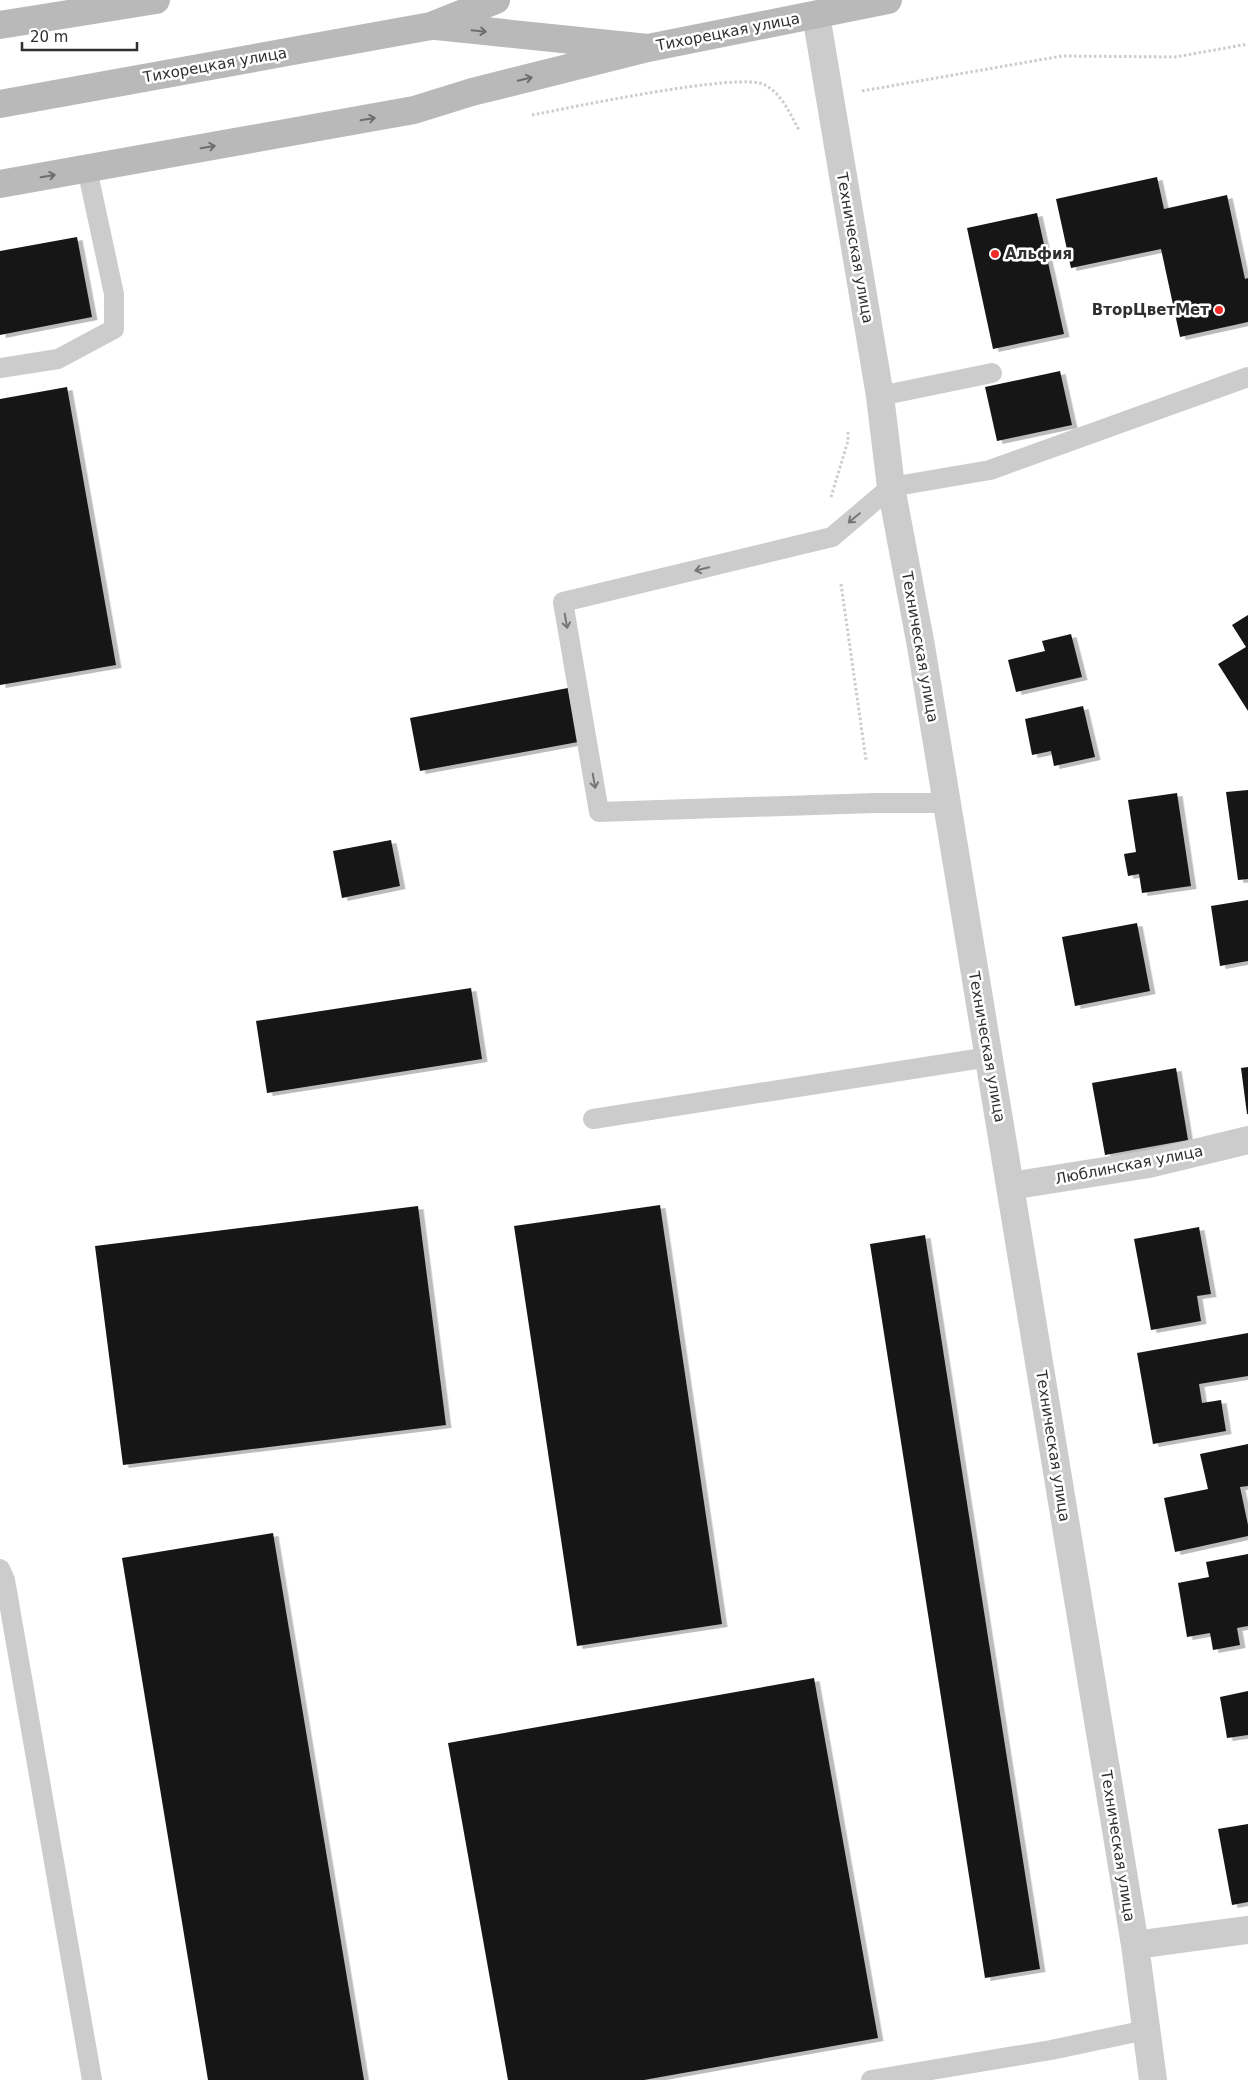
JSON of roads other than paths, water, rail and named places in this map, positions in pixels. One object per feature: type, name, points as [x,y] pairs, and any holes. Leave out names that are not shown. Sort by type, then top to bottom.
[{"type":"main road","points":[[0,25],[90,5],[156,0]]},
{"type":"main road","name":"Тихорецкая улица","points":[[0,104],[431,26],[496,0]]},
{"type":"main road","name":"Тихорецкая улица","points":[[431,26],[648,48],[888,0]]},
{"type":"main road","points":[[0,184],[414,110],[472,92],[648,48]]},
{"type":"street","name":"Техническая улица","points":[[816,15],[880,396],[891,487],[921,646],[990,1058],[1135,1944],[1153,2080]]},
{"type":"street","name":"Люблинская улица","points":[[1010,1186],[1149,1164],[1248,1140]]},
{"type":"street","points":[[1135,1944],[1248,1930]]},
{"type":"lane","points":[[0,368],[58,359],[114,329],[114,294],[87,169]]},
{"type":"lane","points":[[880,396],[992,373]]},
{"type":"lane","points":[[946,803],[875,803],[600,812],[563,602],[832,537],[891,487],[990,470],[1248,377]]},
{"type":"lane","points":[[593,1119],[990,1058]]},
{"type":"lane","points":[[0,1569],[5,1580],[92,2080]]},
{"type":"lane","points":[[871,2080],[1051,2050],[1146,2030]]},
{"type":"place","name":"Альфия","points":[[995,254]]},
{"type":"place","name":"ВторЦветМет","points":[[1219,310]]}]
